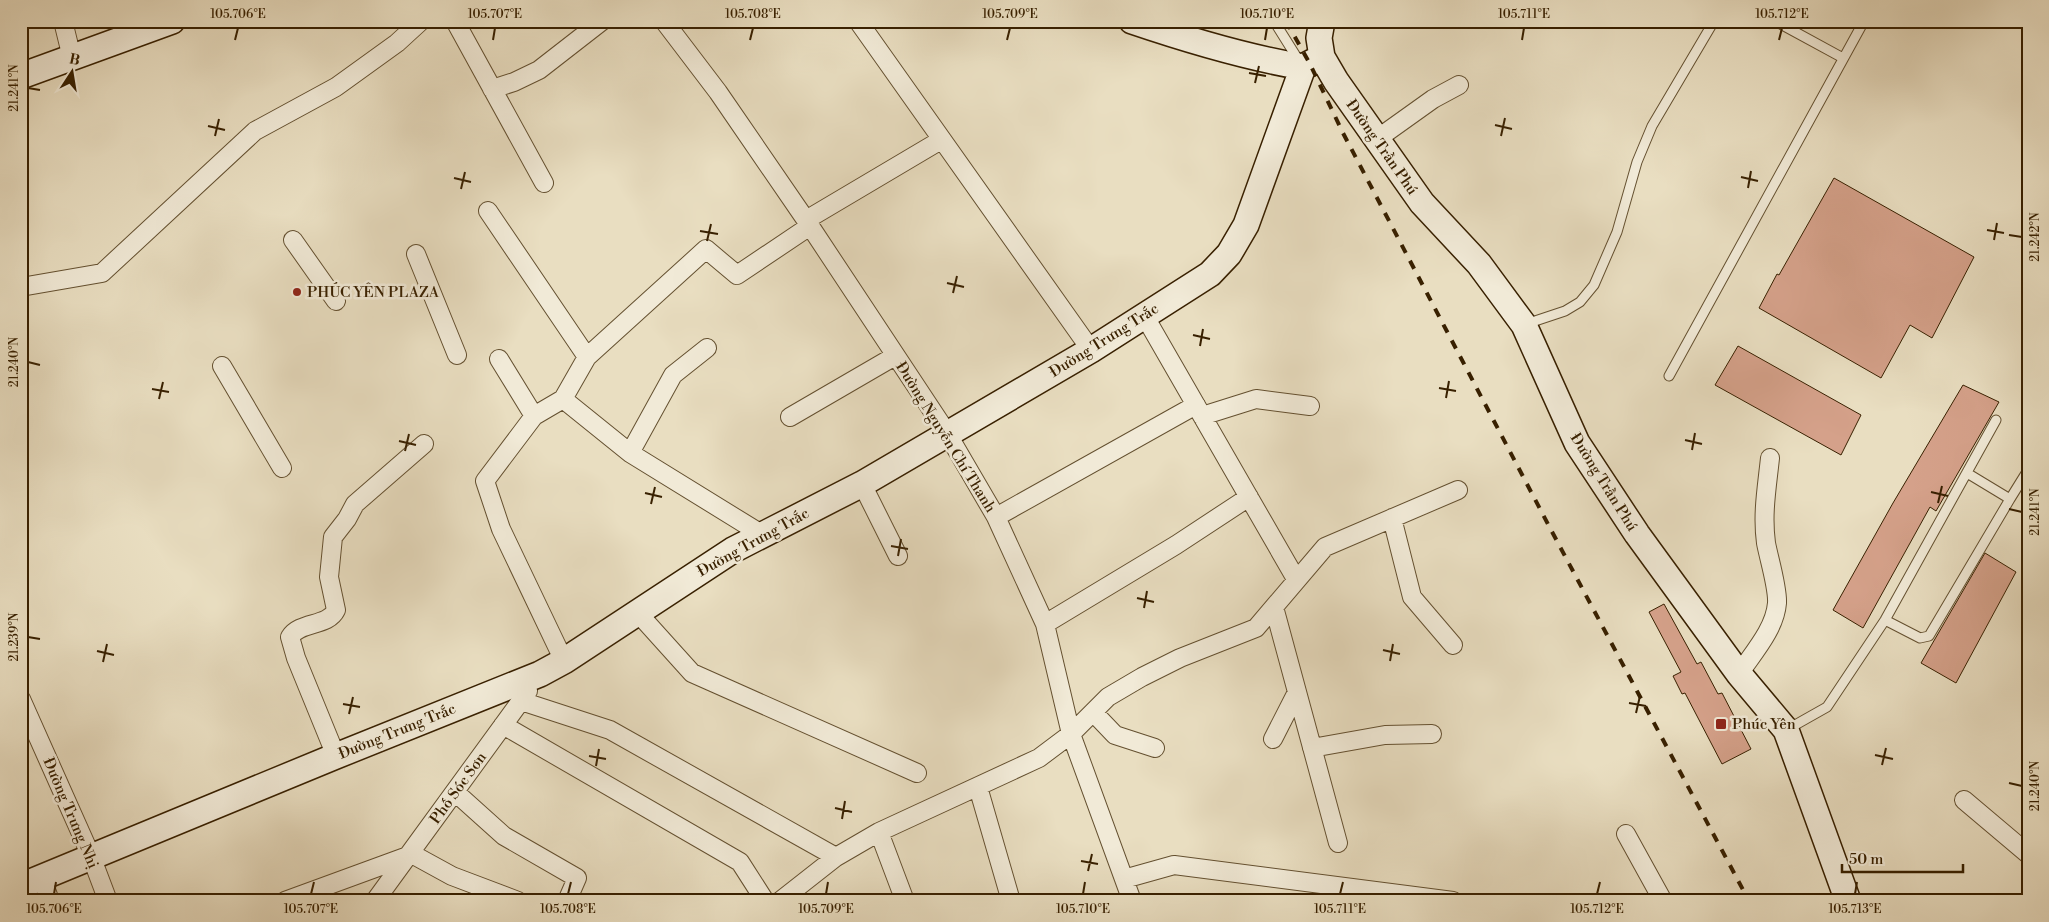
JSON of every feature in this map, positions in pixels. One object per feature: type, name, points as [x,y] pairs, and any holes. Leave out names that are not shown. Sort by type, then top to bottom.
[{"type":"street","points":[[62,21],[72,58]]},
{"type":"street","points":[[21,76],[172,21]]},
{"type":"street","points":[[21,287],[102,273],[255,131],[336,87],[397,43],[421,21]]},
{"type":"street","points":[[455,21],[544,183]]},
{"type":"street","points":[[492,89],[514,82],[539,70],[602,21]]},
{"type":"street","name":"Đường Nguyễn Chí Thanh","points":[[664,21],[718,92],[808,223],[947,434],[996,517],[1045,624],[1071,734],[1132,901]]},
{"type":"street","points":[[858,21],[1091,350]]},
{"type":"street","points":[[1132,21],[1201,44],[1262,60],[1313,62]]},
{"type":"street","name":"Đường Trần Phú","points":[[1322,21],[1320,38],[1313,62],[1336,81],[1422,203],[1480,264],[1524,325],[1577,443],[1638,534],[1739,674],[1786,730],[1848,901]]},
{"type":"street","name":"Đường Trưng Trắc","points":[[31,881],[540,674],[564,661],[734,550],[862,484],[1091,350],[1210,274],[1229,254],[1246,225],[1313,62]]},
{"type":"street","points":[[1377,139],[1433,99],[1459,86]]},
{"type":"street","points":[[564,661],[502,529],[485,481],[534,416],[562,399],[587,357],[706,249],[737,275],[808,223],[941,140]]},
{"type":"street","points":[[488,211],[587,357]]},
{"type":"street","points":[[293,240],[336,301]]},
{"type":"street","points":[[416,254],[457,355]]},
{"type":"street","points":[[1144,315],[1296,579]]},
{"type":"street","points":[[630,453],[672,375],[707,348]]},
{"type":"street","points":[[790,417],[895,356]]},
{"type":"street","points":[[499,359],[534,416]]},
{"type":"street","points":[[222,366],[282,468]]},
{"type":"street","points":[[562,399],[630,453],[763,535]]},
{"type":"street","points":[[996,517],[1199,410],[1256,399],[1310,406]]},
{"type":"street","points":[[336,756],[296,658],[290,637],[301,628],[329,618],[335,613],[329,577],[333,537],[347,519],[355,504],[424,444]]},
{"type":"street","points":[[1739,674],[1764,637],[1775,614],[1778,602],[1766,541],[1764,513],[1770,458]]},
{"type":"street","points":[[862,484],[898,556]]},
{"type":"street","points":[[780,901],[836,857],[879,832],[1040,758],[1071,734],[1108,697],[1180,658],[1256,628],[1325,547],[1458,490]]},
{"type":"street","points":[[1045,624],[1176,545],[1249,497]]},
{"type":"street","points":[[1392,518],[1412,597],[1453,645]]},
{"type":"street","points":[[1274,607],[1338,843]]},
{"type":"street","points":[[638,612],[692,673],[916,773]]},
{"type":"street","name":"Phố Sóc Sơn","points":[[375,901],[540,674]]},
{"type":"street","points":[[1273,739],[1296,692]]},
{"type":"street","name":"Đường Trưng Nhị","points":[[21,699],[27,726],[91,856],[108,901]]},
{"type":"street","points":[[521,701],[610,730],[836,857]]},
{"type":"street","points":[[1093,712],[1115,734],[1155,748]]},
{"type":"street","points":[[503,725],[740,862],[765,901]]},
{"type":"street","points":[[1312,748],[1384,735],[1432,734]]},
{"type":"street","points":[[978,787],[1011,901]]},
{"type":"street","points":[[455,792],[504,836],[578,878],[567,901]]},
{"type":"street","points":[[1964,800],[2028,854]]},
{"type":"street","points":[[879,832],[905,901]]},
{"type":"street","points":[[1626,834],[1663,901]]},
{"type":"street","points":[[286,901],[409,855],[452,876],[518,901]]},
{"type":"street","points":[[1124,879],[1174,865],[1453,901]]},
{"type":"street","points":[[31,881],[50,901]]},
{"type":"lane","points":[[1274,21],[1313,62]]},
{"type":"lane","points":[[1524,325],[1565,311],[1580,302],[1594,285],[1617,232],[1637,162],[1652,126],[1714,21]]},
{"type":"lane","points":[[1775,21],[1843,58]]},
{"type":"lane","points":[[1668,376],[1864,21]]},
{"type":"lane","points":[[1786,730],[1826,708],[1884,620],[1996,420]]},
{"type":"lane","points":[[1884,620],[1920,638],[1929,636],[2028,470]]},
{"type":"lane","points":[[1967,473],[2010,499]]},
{"type":"building","points":[[1834,178],[1974,257],[1932,338],[1910,325],[1881,378],[1759,308]]},
{"type":"building","points":[[1738,346],[1861,415],[1841,455],[1715,385]]},
{"type":"building","points":[[1963,385],[1999,402],[1936,511],[1930,507],[1863,628],[1833,610],[1893,503]]},
{"type":"building","points":[[1985,553],[2016,572],[1956,683],[1921,663]]},
{"type":"building","points":[[1664,604],[1697,664],[1701,662],[1718,694],[1722,693],[1751,749],[1722,764],[1685,693],[1682,694],[1673,676],[1681,672],[1649,612]]},
{"type":"railway","points":[[1286,21],[1550,528],[1749,901]]},
{"type":"place","name":"PHÚC YÊN PLAZA","points":[[297,292]]},
{"type":"place","name":"Phúc Yên","points":[[1721,724]]}]
